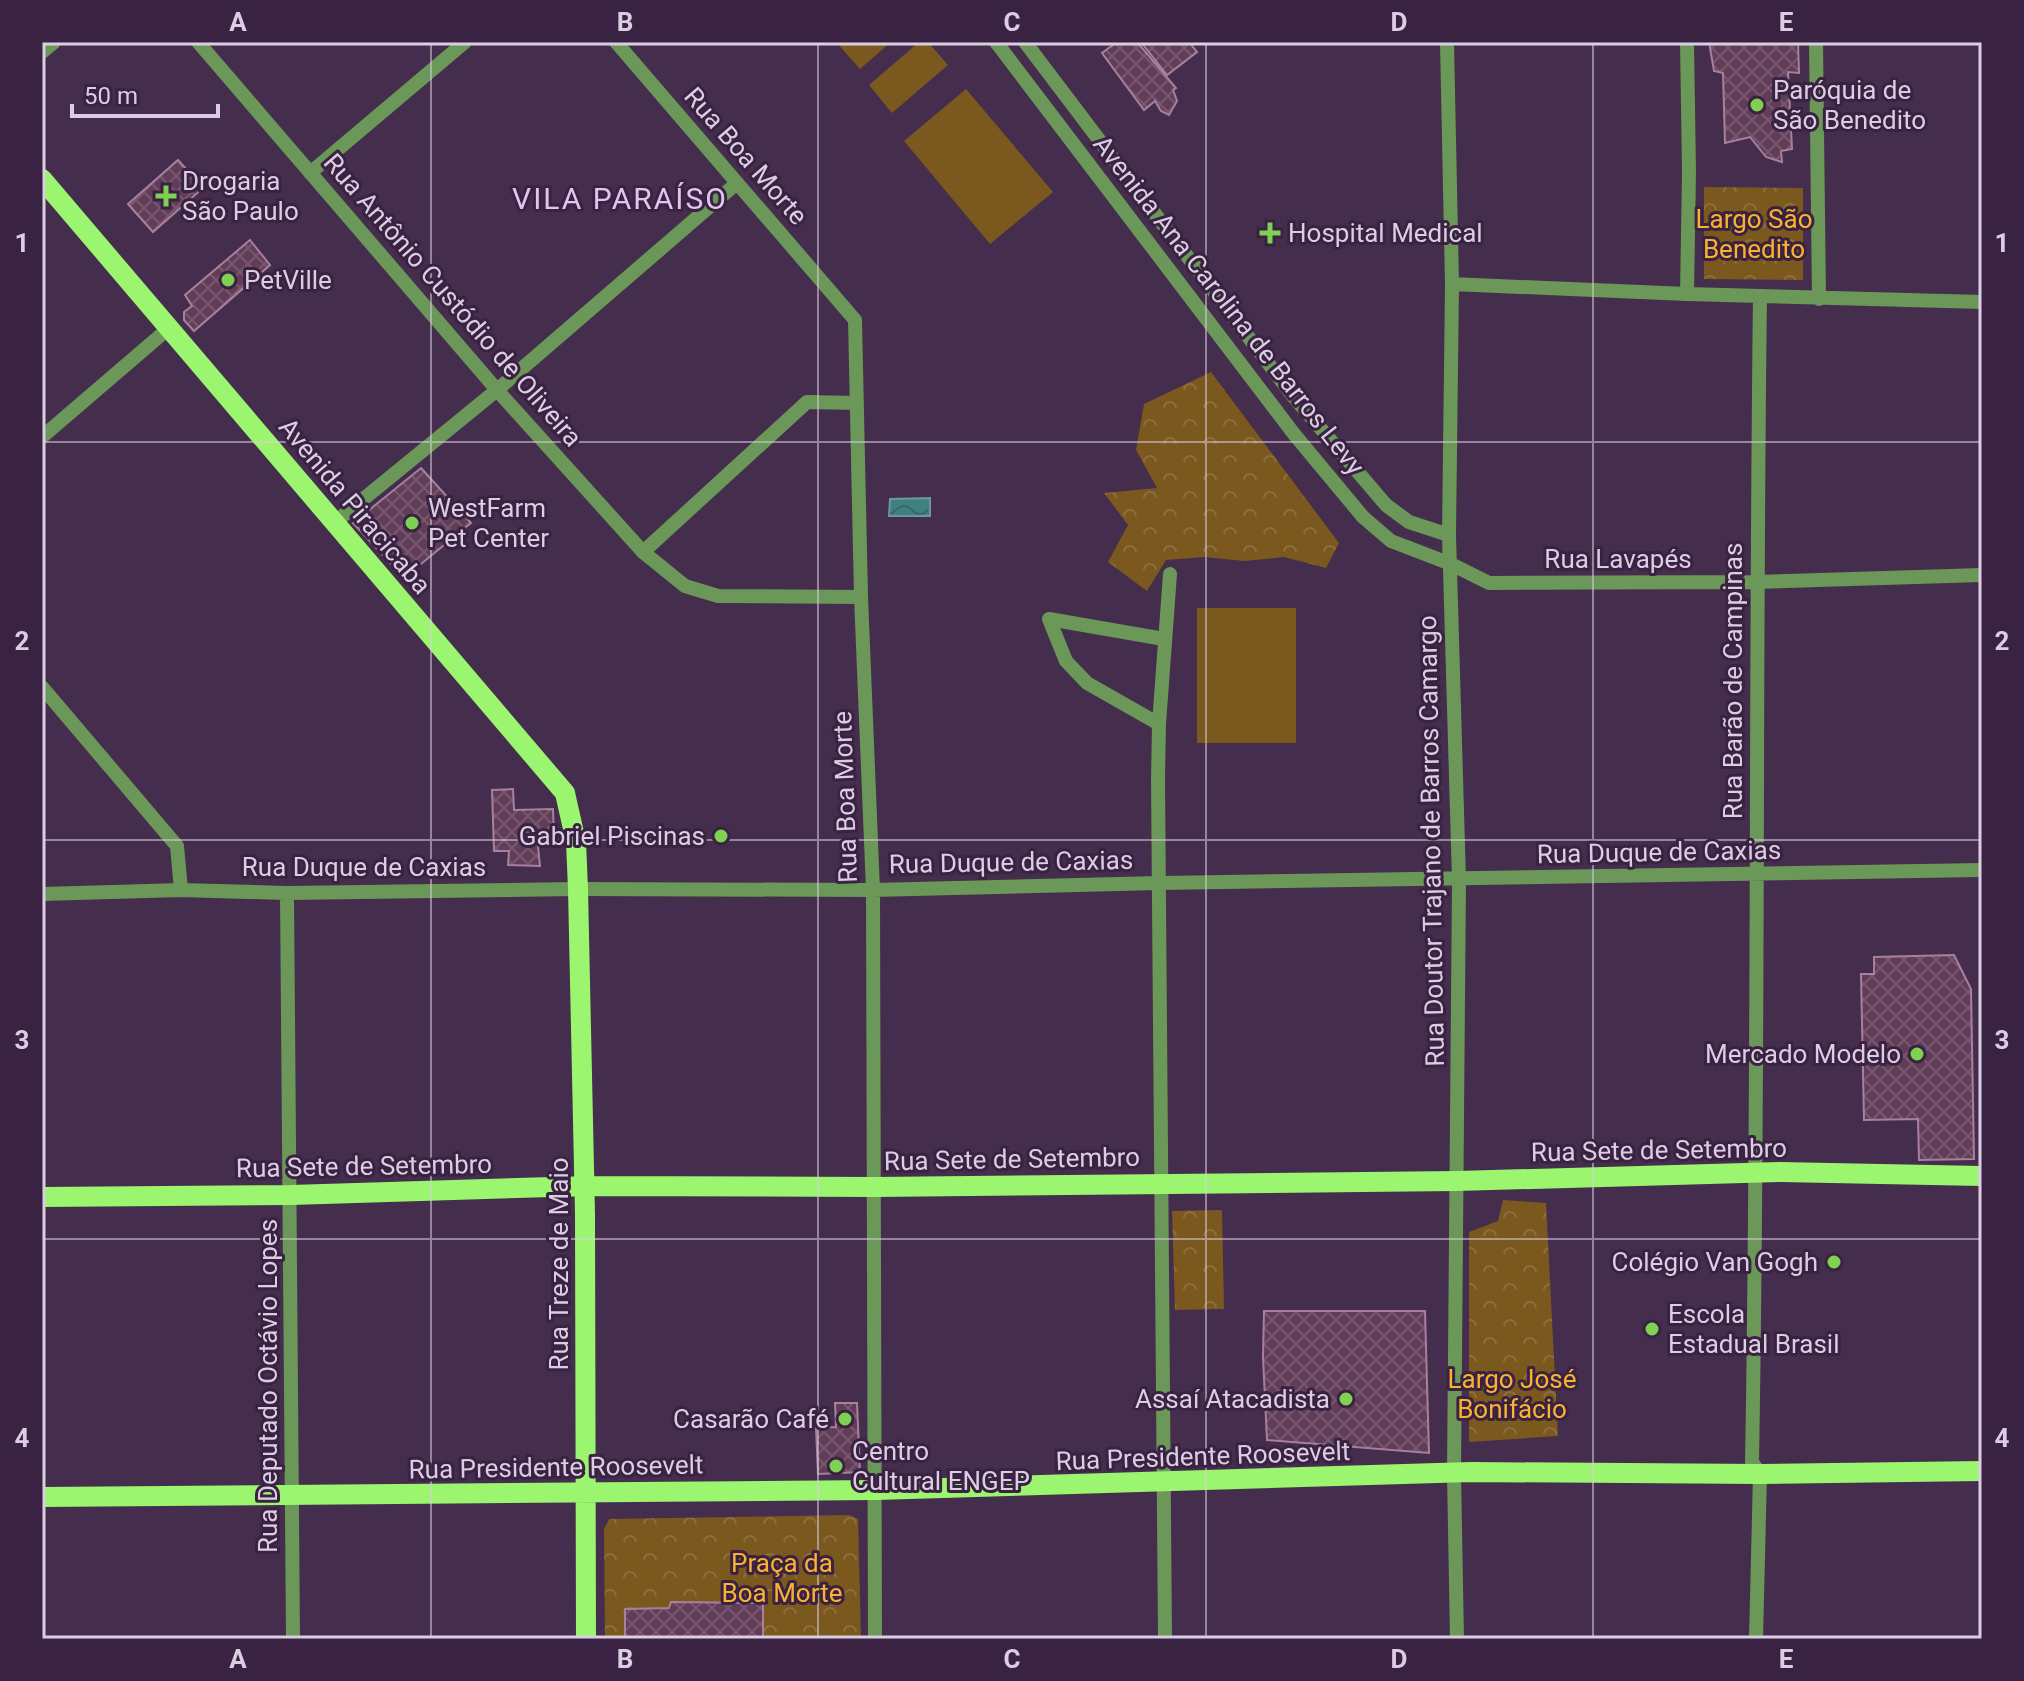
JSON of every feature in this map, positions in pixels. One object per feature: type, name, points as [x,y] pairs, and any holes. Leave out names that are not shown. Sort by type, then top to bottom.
[{"type":"main road","name":"Avenida Piracicaba","points":[[42,179],[565,793],[576,842],[578,889]]},
{"type":"main road","name":"Rua Treze de Maio","points":[[578,889],[585,1186],[586,1639]]},
{"type":"main road","name":"Rua Sete de Setembro","points":[[42,1197],[291,1195],[585,1186],[875,1187],[1457,1181],[1780,1172],[1982,1176]]},
{"type":"main road","name":"Rua Presidente Roosevelt","points":[[42,1497],[876,1490],[1471,1472],[1760,1474],[1982,1471]]},
{"type":"street","points":[[42,52],[54,42]]},
{"type":"street","name":"Rua Antônio Custódio de Oliveira","points":[[198,42],[497,390],[643,552],[685,586],[718,596],[861,597]]},
{"type":"street","points":[[310,173],[465,42]]},
{"type":"street","name":"Rua Boa Morte","points":[[616,42],[855,320],[861,597],[873,890],[875,1639]]},
{"type":"street","name":"Avenida Ana Carolina de Barros Levy","points":[[996,42],[1294,434],[1363,517],[1391,541],[1451,564]]},
{"type":"street","name":"Avenida Ana Carolina de Barros Levy","points":[[1025,42],[1293,396],[1375,493],[1409,522],[1449,535]]},
{"type":"street","name":"Rua Doutor Trajano de Barros Camargo","points":[[1447,42],[1452,284],[1449,535],[1459,880],[1454,1474],[1457,1639]]},
{"type":"street","points":[[1687,42],[1687,294]]},
{"type":"street","points":[[1816,42],[1819,299]]},
{"type":"street","points":[[334,523],[497,390],[737,183]]},
{"type":"street","points":[[1452,284],[1819,299],[1982,302]]},
{"type":"street","name":"Rua Barão de Campinas","points":[[1756,1639],[1760,1474],[1752,1462],[1757,1174],[1756,582],[1760,296]]},
{"type":"street","points":[[42,437],[169,328]]},
{"type":"street","points":[[643,552],[807,402],[857,403]]},
{"type":"street","name":"Rua Lavapés","points":[[1451,564],[1489,583],[1756,582],[1982,575]]},
{"type":"street","points":[[1165,1639],[1158,779],[1170,574]]},
{"type":"street","points":[[1159,724],[1087,683],[1066,661],[1049,619],[1164,639]]},
{"type":"street","points":[[42,687],[177,846],[181,890]]},
{"type":"street","name":"Rua Duque de Caxias","points":[[42,894],[181,890],[287,893],[578,889],[873,890],[1982,870]]},
{"type":"street","name":"Rua Deputado Octávio Lopes","points":[[287,893],[293,1639]]},
{"type":"green space","points":[[836,42],[891,42],[860,69]]},
{"type":"green space","points":[[919,42],[928,42],[948,65],[892,113],[869,85]]},
{"type":"green space","points":[[966,89],[1053,192],[990,244],[904,141]]},
{"type":"green space","name":"Largo São Benedito","points":[[1704,187],[1803,188],[1803,280],[1704,279]]},
{"type":"green space","points":[[1211,372],[1339,543],[1326,568],[1284,557],[1245,561],[1204,557],[1166,560],[1147,591],[1108,562],[1128,525],[1104,493],[1157,488],[1136,450],[1144,404]]},
{"type":"green space","points":[[1197,608],[1296,608],[1296,743],[1197,743]]},
{"type":"green space","name":"Largo José Bonifácio","points":[[1503,1200],[1546,1203],[1558,1436],[1469,1442],[1469,1232],[1498,1221]]},
{"type":"green space","points":[[1222,1210],[1224,1309],[1175,1310],[1172,1211]]},
{"type":"green space","name":"Praça da Boa Morte","points":[[849,1515],[858,1519],[861,1639],[605,1639],[604,1529],[609,1519]]},
{"type":"water","points":[[930,498],[930,516],[889,516],[890,499]]},
{"type":"building","points":[[1117,42],[1137,42],[1176,88],[1173,90],[1177,101],[1169,115],[1161,111],[1155,101],[1144,110],[1102,53]]},
{"type":"building","points":[[1141,42],[1189,42],[1197,52],[1167,75]]},
{"type":"building","name":"Paróquia de São Benedito","points":[[1709,42],[1798,42],[1799,73],[1788,72],[1792,149],[1781,151],[1782,162],[1766,157],[1750,137],[1725,143],[1723,73],[1714,71]]},
{"type":"building","name":"Drogaria São Paulo","points":[[178,160],[203,188],[153,232],[128,204]]},
{"type":"building","name":"PetVille","points":[[250,240],[270,265],[194,331],[184,320],[184,312],[192,306],[185,295]]},
{"type":"building","name":"WestFarm Pet Center","points":[[421,468],[471,523],[404,578],[353,523]]},
{"type":"building","points":[[513,789],[514,810],[553,809],[554,837],[537,837],[540,866],[508,865],[509,851],[494,851],[492,790]]},
{"type":"building","name":"Mercado Modelo","points":[[1954,955],[1971,989],[1974,1159],[1919,1160],[1918,1119],[1864,1120],[1861,974],[1874,974],[1874,957]]},
{"type":"building","name":"Assaí Atacadista","points":[[1264,1311],[1425,1311],[1429,1453],[1267,1440]]},
{"type":"building","points":[[835,1403],[857,1403],[860,1472],[818,1474],[816,1428],[836,1427]]},
{"type":"building","points":[[671,1602],[763,1603],[763,1639],[625,1639],[625,1609],[669,1608]]},
{"type":"place","name":"Paróquia de São Benedito","points":[[1757,105]]},
{"type":"place","name":"Drogaria São Paulo","points":[[166,196]]},
{"type":"place","name":"Hospital Medical","points":[[1270,233]]},
{"type":"place","name":"PetVille","points":[[228,280]]},
{"type":"place","name":"WestFarm Pet Center","points":[[412,523]]},
{"type":"place","name":"Gabriel Piscinas","points":[[721,836]]},
{"type":"place","name":"Mercado Modelo","points":[[1917,1054]]},
{"type":"place","name":"Colégio Van Gogh","points":[[1834,1262]]},
{"type":"place","name":"Escola Estadual Brasil","points":[[1652,1329]]},
{"type":"place","name":"Assaí Atacadista","points":[[1346,1399]]},
{"type":"place","name":"Casarão Café","points":[[845,1419]]},
{"type":"place","name":"Centro Cultural ENGEP","points":[[836,1466]]},
{"type":"district","name":"VILA PARAÍSO","points":[[620,198]]}]
